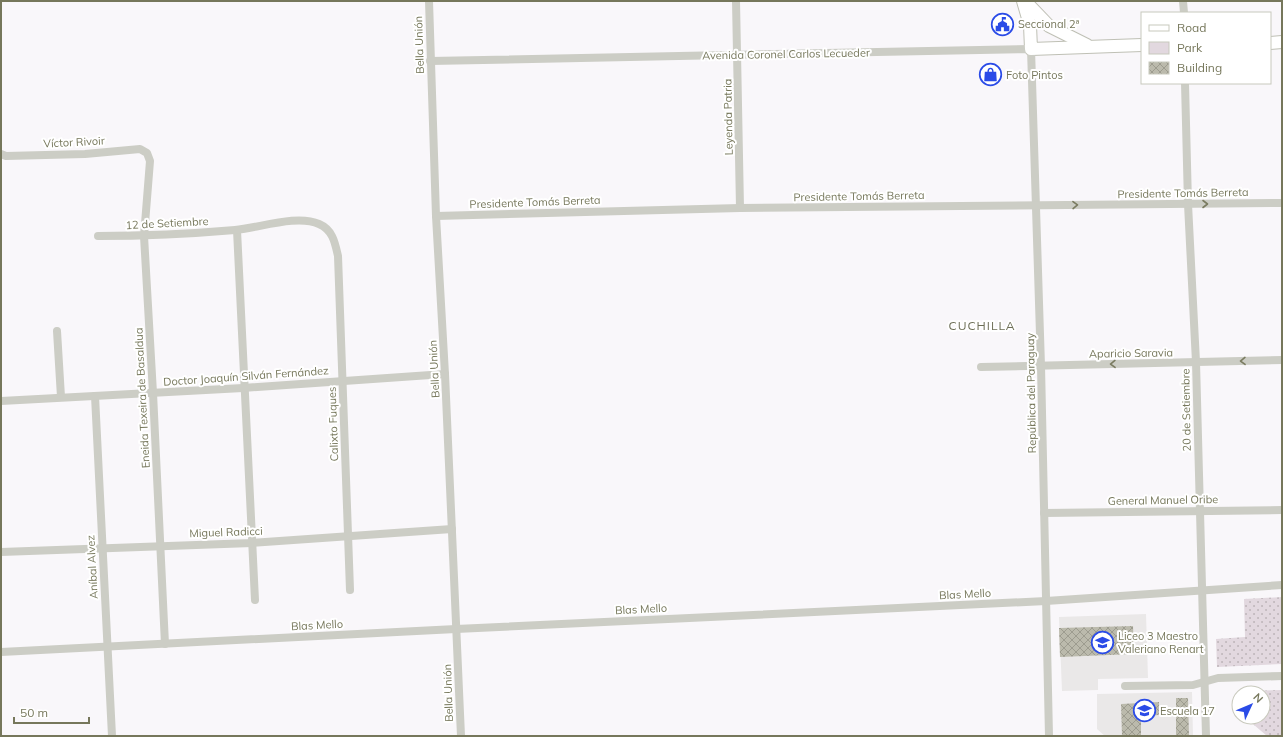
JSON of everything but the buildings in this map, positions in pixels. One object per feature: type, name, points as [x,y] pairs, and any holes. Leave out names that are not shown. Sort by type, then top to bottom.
[{"type":"main road","points":[[1024,1],[1049,26],[1090,46]]},
{"type":"main road","points":[[1024,1],[1030,25],[1031,49]]},
{"type":"main road","points":[[1271,43],[1282,42]]},
{"type":"main road","name":"Avenida Coronel Carlos Lecueder","points":[[1031,49],[1141,45]]},
{"type":"street","name":"Bella Unión","points":[[428,1],[436,216],[445,374],[461,736]]},
{"type":"street","name":"Leyenda Patria","points":[[736,1],[740,208]]},
{"type":"street","points":[[1183,1],[1184,12]]},
{"type":"street","name":"Avenida Coronel Carlos Lecueder","points":[[430,61],[1031,49]]},
{"type":"street","name":"República del Paraguay","points":[[1031,49],[1041,366],[1049,736]]},
{"type":"street","name":"20 de Setiembre","points":[[1185,84],[1188,204],[1196,362],[1199,511],[1206,682],[1206,736]]},
{"type":"street","name":"Víctor Rivoir","points":[[1,154],[6,156],[85,154],[140,149],[147,153]]},
{"type":"street","name":"Eneida Texeira de Basaldua","points":[[147,153],[150,161],[144,236],[165,644]]},
{"type":"street","name":"Presidente Tomás Berreta","points":[[436,216],[740,208],[1282,203]]},
{"type":"street","name":"12 de Setiembre","points":[[98,236],[144,236],[237,230],[308,220],[320,224],[332,234],[338,256]]},
{"type":"street","points":[[237,230],[243,388],[255,600]]},
{"type":"street","name":"Calixto Fuques","points":[[338,256],[350,590]]},
{"type":"street","points":[[57,331],[61,398]]},
{"type":"street","name":"Aparicio Saravia","points":[[981,367],[1282,360]]},
{"type":"street","name":"Doctor Joaquín Silván Fernández","points":[[1,401],[243,388],[445,374]]},
{"type":"street","name":"Aníbal Alvez","points":[[95,396],[101,549],[112,736]]},
{"type":"street","name":"General Manuel Oribe","points":[[1044,513],[1282,510]]},
{"type":"street","name":"Miguel Radicci","points":[[1,552],[252,542],[452,529]]},
{"type":"street","name":"Blas Mello","points":[[1,652],[1046,601],[1282,585]]},
{"type":"street","points":[[1125,686],[1193,685],[1218,678],[1282,676]]},
{"type":"shaded area","name":"Liceo 3 Maestro Valeriano Renart","points":[[1146,614],[1148,678],[1098,679],[1098,690],[1062,691],[1059,617]]},
{"type":"shaded area","name":"Escuela 17","points":[[1192,692],[1193,736],[1105,736],[1097,729],[1097,694]]},
{"type":"green space","points":[[1282,597],[1282,664],[1217,667],[1216,639],[1245,637],[1244,599]]},
{"type":"green space","points":[[1271,690],[1282,690],[1282,736],[1267,736],[1254,725],[1271,725]]},
{"type":"place","name":"Seccional 2ª","points":[[1002,24]]},
{"type":"place","name":"Foto Pintos","points":[[991,75]]},
{"type":"place","name":"Liceo 3 Maestro Valeriano Renart","points":[[1103,642]]},
{"type":"place","name":"Escuela 17","points":[[1145,711]]},
{"type":"district","name":"CUCHILLA","points":[[982,326]]}]
